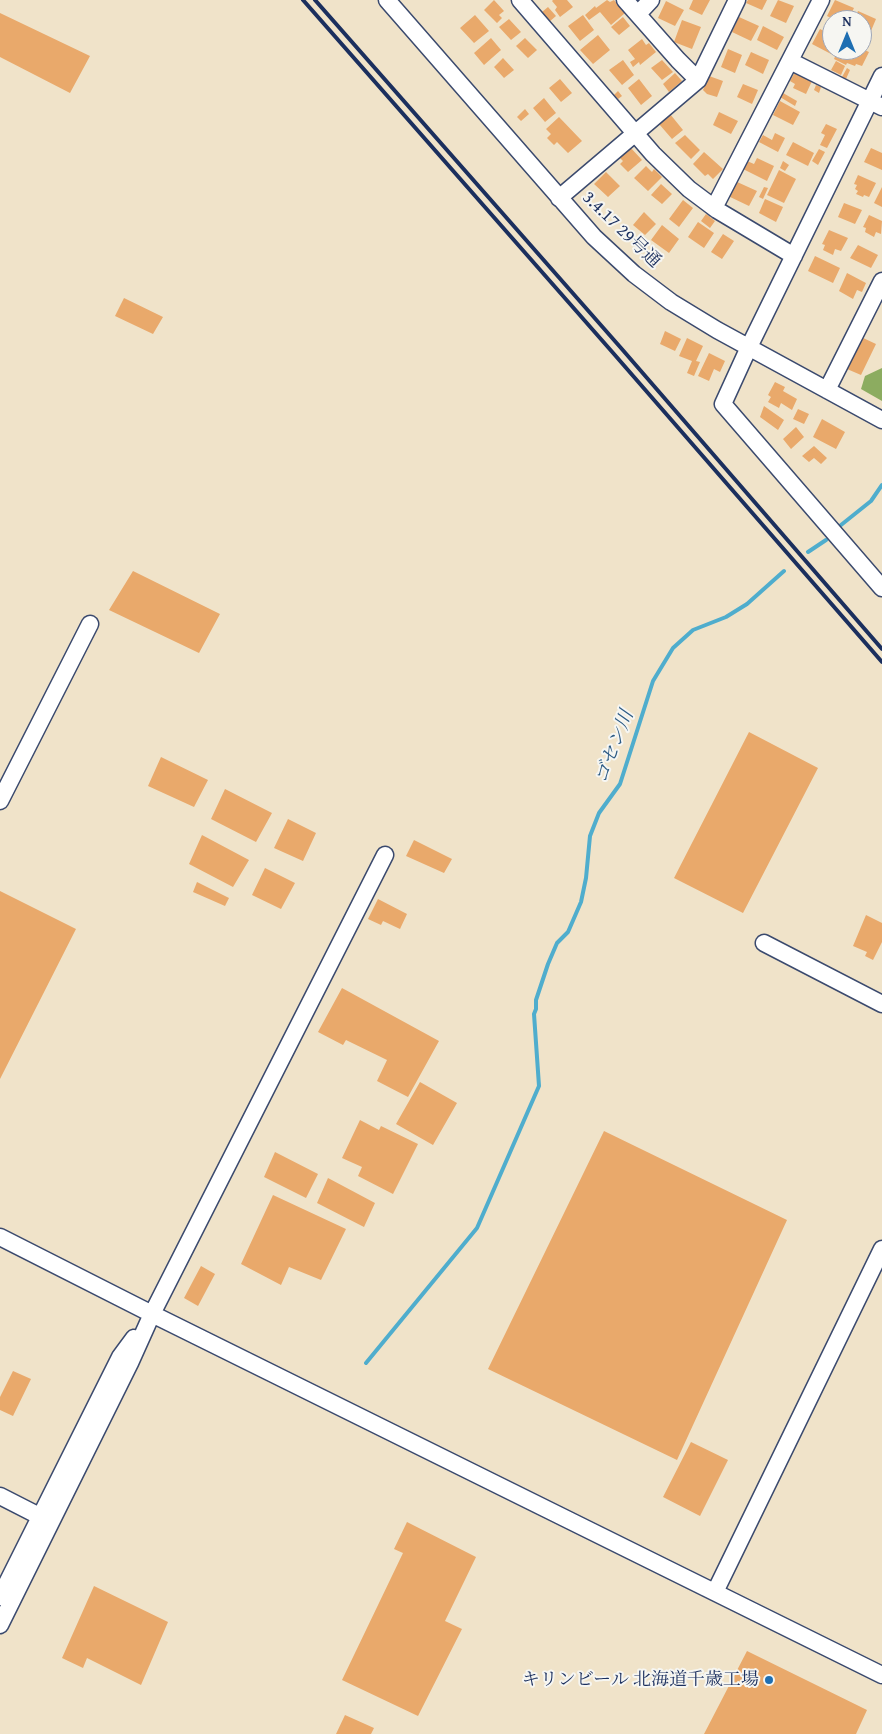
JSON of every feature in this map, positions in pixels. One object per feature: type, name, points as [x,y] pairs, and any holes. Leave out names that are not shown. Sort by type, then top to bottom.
[{"type":"street","name":"3.4.17 29号通","points":[[387,0],[594,237],[640,278],[671,302],[882,420]]},
{"type":"street","points":[[520,0],[653,154],[689,190],[714,208],[794,256]]},
{"type":"street","points":[[626,0],[698,80]]},
{"type":"street","points":[[638,14],[651,0]]},
{"type":"street","points":[[560,198],[698,80],[737,0]]},
{"type":"street","points":[[714,208],[821,0]]},
{"type":"street","points":[[790,61],[876,104]]},
{"type":"street","points":[[882,76],[876,104],[794,256],[722,404],[882,588]]},
{"type":"street","points":[[827,390],[882,281]]},
{"type":"street","points":[[0,801],[90,624]]},
{"type":"street","points":[[0,1597],[46,1519],[130,1363],[152,1314],[385,856]]},
{"type":"street","points":[[764,942],[882,1004]]},
{"type":"street","points":[[0,1237],[882,1675]]},
{"type":"street","points":[[715,1592],[882,1249]]},
{"type":"street","points":[[0,1496],[46,1519]]},
{"type":"street","points":[[0,1624],[46,1519]]},
{"type":"green space","points":[[882,368],[882,401],[861,389],[865,376]]},
{"type":"building","points":[[494,0],[504,11],[499,15],[502,18],[497,23],[484,10]]},
{"type":"building","points":[[553,0],[567,0],[573,7],[560,17],[555,10],[557,7]]},
{"type":"building","points":[[607,0],[610,2],[614,0],[625,13],[611,25],[600,12],[589,20],[585,15],[595,6],[596,8]]},
{"type":"building","points":[[693,0],[710,0],[702,15],[689,9]]},
{"type":"building","points":[[748,0],[767,0],[762,10],[746,3]]},
{"type":"building","points":[[778,0],[794,6],[786,23],[770,16]]},
{"type":"building","points":[[835,0],[854,8],[853,10],[830,10]]},
{"type":"building","points":[[666,1],[684,10],[675,26],[658,18]]},
{"type":"building","points":[[548,7],[556,16],[549,22],[542,12]]},
{"type":"building","points":[[0,13],[90,56],[70,93],[0,57]]},
{"type":"building","points":[[475,15],[489,31],[474,43],[460,28]]},
{"type":"building","points":[[583,15],[594,30],[580,41],[568,26]]},
{"type":"building","points":[[623,17],[630,26],[619,35],[611,27]]},
{"type":"building","points":[[739,17],[759,26],[751,41],[732,32]]},
{"type":"building","points":[[872,17],[876,19],[872,28]]},
{"type":"building","points":[[509,19],[521,32],[511,40],[499,27]]},
{"type":"building","points":[[682,20],[701,27],[692,49],[674,42]]},
{"type":"building","points":[[763,26],[784,37],[777,50],[757,40]]},
{"type":"building","points":[[820,29],[822,30],[822,49],[812,44]]},
{"type":"building","points":[[598,35],[610,50],[593,64],[580,50]]},
{"type":"building","points":[[491,38],[501,50],[484,65],[474,53]]},
{"type":"building","points":[[525,38],[537,50],[528,58],[516,46]]},
{"type":"building","points":[[642,39],[646,45],[649,43],[656,52],[640,65],[639,62],[633,67],[630,62],[635,59],[628,50]]},
{"type":"building","points":[[728,49],[742,55],[735,73],[721,67]]},
{"type":"building","points":[[751,52],[769,60],[763,74],[745,65]]},
{"type":"building","points":[[503,58],[514,70],[504,78],[494,67]]},
{"type":"building","points":[[623,60],[634,75],[622,85],[609,70]]},
{"type":"building","points":[[662,60],[673,72],[662,80],[651,68]]},
{"type":"building","points":[[836,60],[865,60],[862,66],[847,63],[846,65]]},
{"type":"building","points":[[836,61],[845,66],[841,75],[831,70]]},
{"type":"building","points":[[847,68],[850,70],[846,79],[842,77]]},
{"type":"building","points":[[795,72],[812,81],[806,94],[793,88],[795,84],[790,81]]},
{"type":"building","points":[[675,73],[682,81],[669,92],[663,84]]},
{"type":"building","points":[[709,76],[723,81],[717,97],[707,94],[703,90]]},
{"type":"building","points":[[560,79],[572,93],[561,102],[549,88]]},
{"type":"building","points":[[639,79],[652,96],[641,105],[628,88]]},
{"type":"building","points":[[743,84],[758,90],[752,104],[737,97]]},
{"type":"building","points":[[816,85],[821,87],[819,93],[814,90]]},
{"type":"building","points":[[618,91],[622,96],[618,99],[614,95]]},
{"type":"building","points":[[783,93],[797,101],[795,106],[780,97]]},
{"type":"building","points":[[544,98],[556,113],[545,122],[533,108]]},
{"type":"building","points":[[780,101],[800,112],[793,125],[773,115]]},
{"type":"building","points":[[525,109],[529,114],[521,121],[517,117]]},
{"type":"building","points":[[719,112],[738,121],[731,134],[713,125]]},
{"type":"building","points":[[670,114],[683,130],[672,139],[659,124]]},
{"type":"building","points":[[559,117],[582,141],[568,153],[557,142],[554,145],[547,138],[551,134],[546,129]]},
{"type":"building","points":[[826,124],[837,129],[827,148],[820,145],[825,135],[821,133]]},
{"type":"building","points":[[775,133],[785,138],[778,152],[759,142],[763,135],[772,140]]},
{"type":"building","points":[[685,135],[700,150],[691,159],[675,143]]},
{"type":"building","points":[[793,142],[814,153],[808,166],[786,155]]},
{"type":"building","points":[[630,147],[642,160],[628,172],[620,164],[623,161],[620,158]]},
{"type":"building","points":[[871,148],[882,153],[882,170],[864,162]]},
{"type":"building","points":[[819,149],[825,152],[818,165],[812,161]]},
{"type":"building","points":[[704,152],[723,169],[713,179],[708,174],[705,176],[693,164]]},
{"type":"building","points":[[757,158],[774,166],[767,181],[743,169],[747,161],[754,164]]},
{"type":"building","points":[[783,161],[789,165],[785,171],[780,168]]},
{"type":"building","points":[[646,166],[652,172],[654,169],[662,177],[648,191],[634,178]]},
{"type":"building","points":[[779,170],[796,179],[784,203],[767,195]]},
{"type":"building","points":[[606,172],[620,186],[608,197],[594,184]]},
{"type":"building","points":[[858,175],[876,183],[869,197],[856,194],[858,191],[855,189],[857,185],[854,184]]},
{"type":"building","points":[[735,181],[757,191],[749,206],[728,196]]},
{"type":"building","points":[[661,184],[672,194],[662,204],[651,195]]},
{"type":"building","points":[[764,187],[768,188],[763,199],[759,197]]},
{"type":"building","points":[[882,187],[882,207],[874,203]]},
{"type":"building","points":[[765,199],[783,207],[776,222],[759,213]]},
{"type":"building","points":[[683,200],[693,208],[679,227],[669,219]]},
{"type":"building","points":[[844,203],[862,210],[855,224],[838,217]]},
{"type":"building","points":[[644,212],[656,224],[645,235],[633,225]]},
{"type":"building","points":[[706,214],[715,221],[710,228],[701,221]]},
{"type":"building","points":[[869,215],[882,221],[881,234],[876,232],[874,237],[865,232],[866,228],[863,227]]},
{"type":"building","points":[[698,222],[714,233],[704,248],[688,237]]},
{"type":"building","points":[[662,225],[679,239],[669,253],[651,240]]},
{"type":"building","points":[[829,230],[848,238],[841,251],[835,249],[833,255],[823,250],[825,245],[822,244]]},
{"type":"building","points":[[723,234],[734,241],[722,259],[711,252]]},
{"type":"building","points":[[858,245],[878,255],[871,268],[850,258]]},
{"type":"building","points":[[815,256],[840,268],[833,283],[808,271]]},
{"type":"building","points":[[847,273],[866,283],[862,292],[857,290],[853,299],[839,291]]},
{"type":"building","points":[[124,298],[163,317],[153,334],[115,316]]},
{"type":"building","points":[[665,331],[681,339],[675,351],[660,344]]},
{"type":"building","points":[[861,337],[876,344],[861,375],[847,369]]},
{"type":"building","points":[[687,338],[703,346],[696,361],[700,362],[694,376],[687,373],[692,361],[679,356]]},
{"type":"building","points":[[709,353],[725,361],[720,372],[714,369],[709,381],[698,376]]},
{"type":"building","points":[[775,382],[785,387],[783,391],[797,399],[792,410],[781,403],[779,408],[768,402],[771,397],[768,395]]},
{"type":"building","points":[[764,406],[784,420],[778,430],[760,417]]},
{"type":"building","points":[[798,409],[809,414],[804,424],[793,419]]},
{"type":"building","points":[[822,419],[845,432],[836,449],[813,437]]},
{"type":"building","points":[[796,427],[804,437],[791,449],[783,439]]},
{"type":"building","points":[[814,446],[827,458],[821,464],[814,458],[809,462],[802,456]]},
{"type":"building","points":[[133,571],[220,614],[199,653],[109,610]]},
{"type":"building","points":[[749,732],[818,768],[743,913],[674,878]]},
{"type":"building","points":[[161,757],[208,780],[194,807],[148,786]]},
{"type":"building","points":[[225,789],[272,813],[256,842],[211,819]]},
{"type":"building","points":[[288,819],[316,833],[303,861],[274,848]]},
{"type":"building","points":[[202,835],[249,860],[233,887],[189,864]]},
{"type":"building","points":[[414,840],[452,859],[444,873],[406,856]]},
{"type":"building","points":[[265,868],[295,883],[281,909],[252,895]]},
{"type":"building","points":[[197,882],[229,898],[225,906],[193,892]]},
{"type":"building","points":[[0,891],[76,929],[0,1079]]},
{"type":"building","points":[[378,899],[407,914],[400,929],[383,921],[381,925],[368,919]]},
{"type":"building","points":[[866,915],[882,923],[882,942],[873,960],[865,956],[867,952],[853,946]]},
{"type":"building","points":[[342,988],[439,1041],[408,1097],[377,1081],[387,1060],[346,1040],[343,1045],[318,1032]]},
{"type":"building","points":[[420,1082],[457,1103],[433,1145],[396,1124]]},
{"type":"building","points":[[360,1120],[379,1130],[381,1126],[418,1144],[393,1194],[358,1176],[362,1167],[342,1158]]},
{"type":"building","points":[[604,1131],[787,1220],[677,1460],[488,1369]]},
{"type":"building","points":[[275,1152],[318,1174],[306,1198],[264,1177]]},
{"type":"building","points":[[328,1178],[375,1203],[364,1227],[317,1203]]},
{"type":"building","points":[[273,1195],[346,1229],[321,1280],[289,1267],[281,1285],[241,1264]]},
{"type":"building","points":[[201,1266],[215,1274],[198,1306],[184,1298]]},
{"type":"building","points":[[13,1371],[31,1379],[13,1416],[0,1410],[0,1397]]},
{"type":"building","points":[[691,1442],[728,1460],[700,1516],[663,1497]]},
{"type":"building","points":[[407,1522],[476,1557],[445,1621],[462,1629],[418,1716],[342,1680],[403,1553],[394,1549]]},
{"type":"building","points":[[94,1586],[168,1622],[141,1685],[87,1658],[83,1668],[62,1658]]},
{"type":"building","name":"キリンビール 北海道千歳工場","points":[[747,1651],[867,1710],[856,1734],[704,1734]]},
{"type":"building","points":[[345,1715],[374,1728],[371,1734],[336,1734]]},
{"type":"waterway","name":"ゴセン川","points":[[841,525],[871,501],[882,485]]},
{"type":"waterway","name":"ゴセン川","points":[[808,552],[826,540]]},
{"type":"waterway","name":"ゴセン川","points":[[366,1363],[477,1228],[539,1086],[534,1014],[536,1000],[557,943],[568,932],[581,902],[586,878],[590,836],[599,813],[620,784],[653,681],[673,648],[693,630],[726,617],[747,604],[784,571]]},
{"type":"railway","points":[[303,0],[882,662]]},
{"type":"railway","points":[[315,0],[882,649]]},
{"type":"place","name":"キリンビール 北海道千歳工場","points":[[769,1680]]}]
